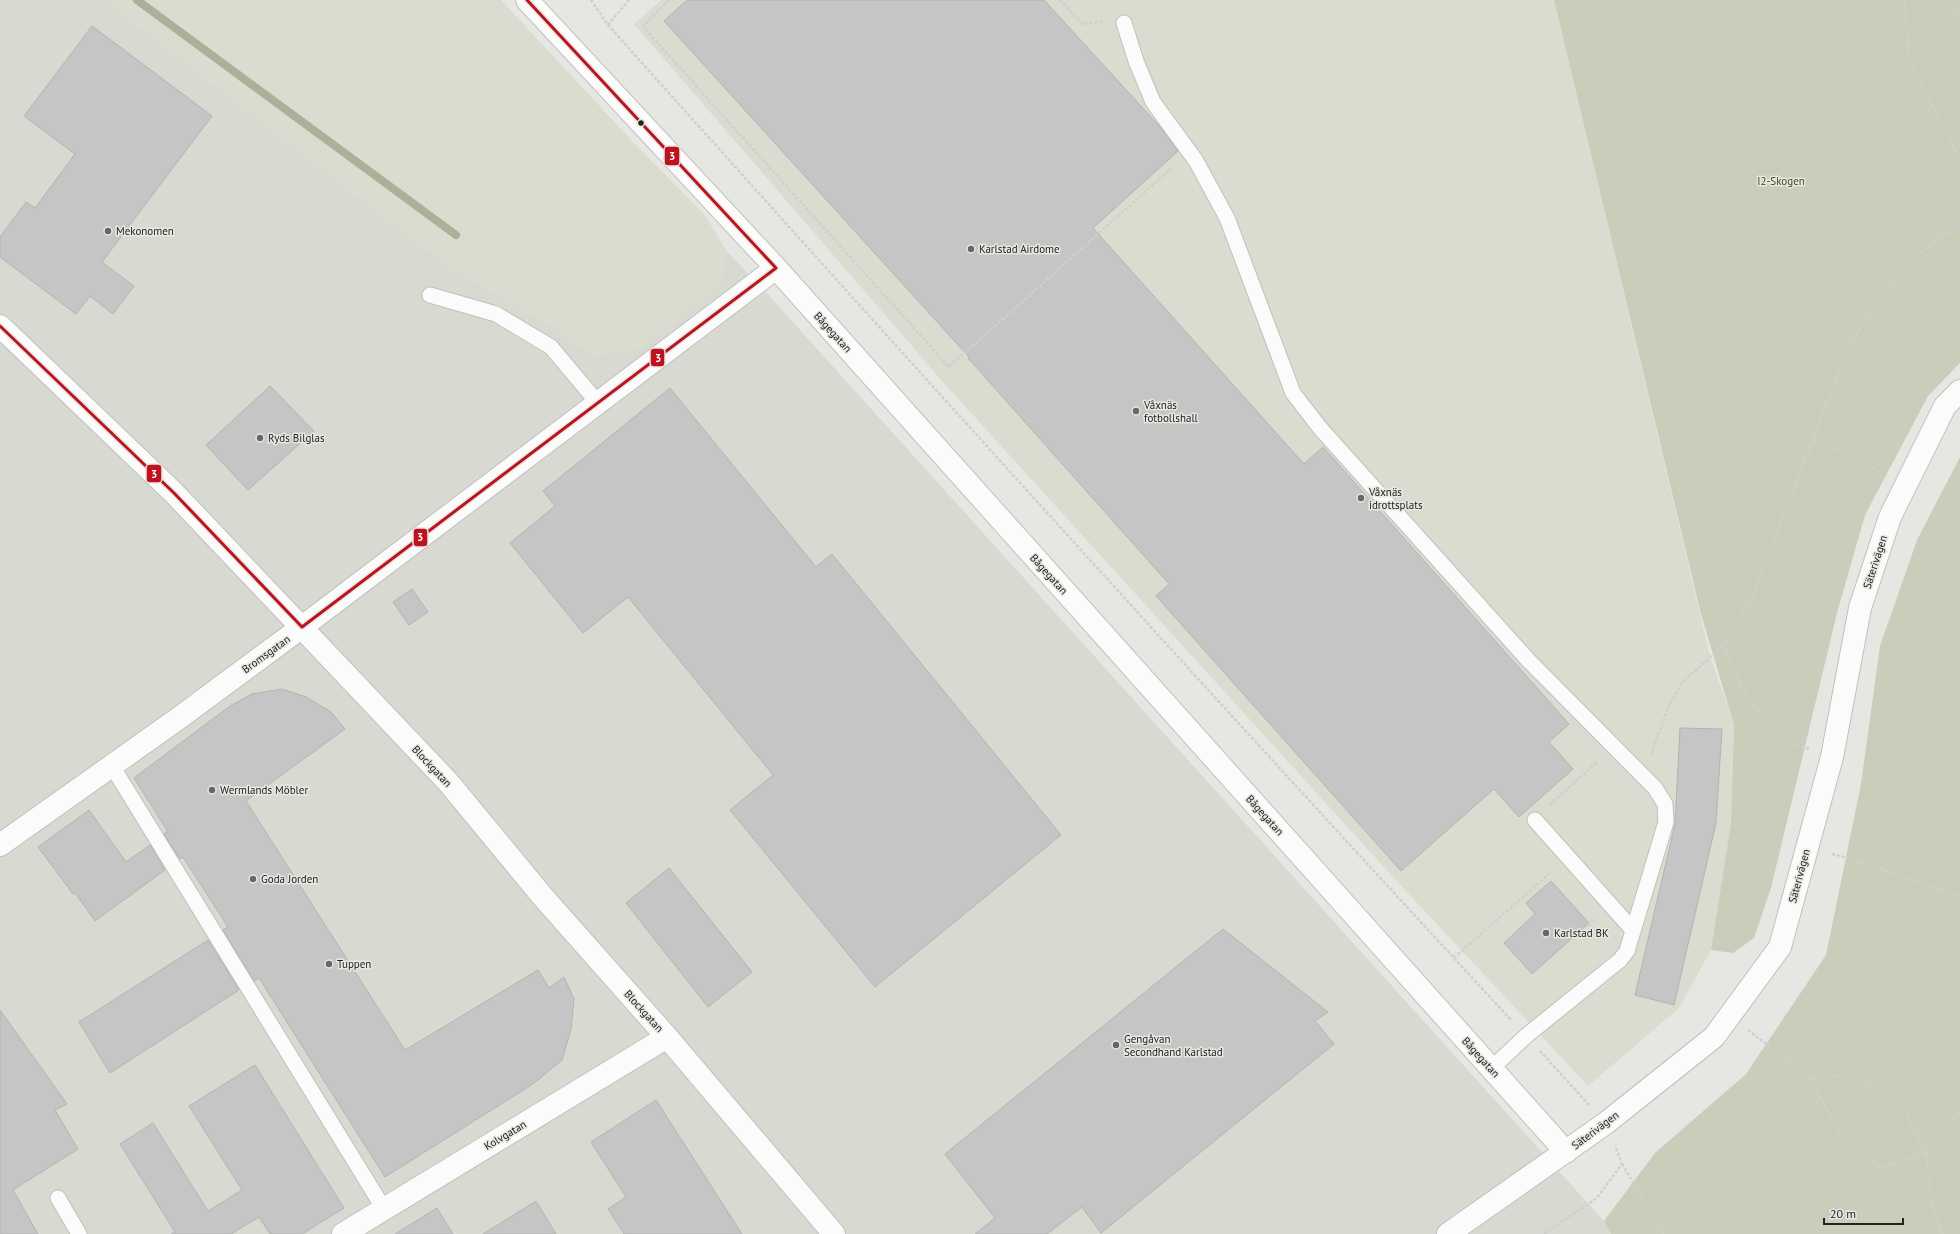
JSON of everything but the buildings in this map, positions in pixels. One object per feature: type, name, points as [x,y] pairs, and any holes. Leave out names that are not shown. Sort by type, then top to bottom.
[{"type":"street","name":"Bågegatan","points":[[527,0],[776,268],[1566,1152]]},
{"type":"street","name":"Bromsgatan","points":[[0,845],[112,766],[302,627],[776,268]]},
{"type":"street","name":"Blockgatan","points":[[0,326],[174,493],[448,782],[543,897],[667,1037],[834,1234]]},
{"type":"street","name":"Säterivägen","points":[[1448,1234],[1606,1123],[1714,1037],[1780,947],[1832,757],[1860,608],[1890,517],[1945,406],[1960,391]]},
{"type":"street","name":"Kolvgatan","points":[[343,1234],[667,1037]]},
{"type":"lane","points":[[1124,23],[1136,61],[1153,102],[1190,152],[1218,198],[1296,397],[1320,428],[1529,661],[1655,788],[1665,804],[1666,822],[1632,929],[1627,951],[1620,960],[1526,1036],[1491,1069]]},
{"type":"lane","points":[[430,295],[496,314],[551,347],[598,403]]},
{"type":"lane","points":[[112,766],[384,1209]]},
{"type":"lane","points":[[1535,820],[1632,929]]},
{"type":"lane","points":[[58,1198],[79,1234]]},
{"type":"path","points":[[591,0],[608,25],[1237,723],[1606,1123],[1622,1164],[1664,1234]]},
{"type":"path","points":[[608,25],[629,0]]},
{"type":"path","points":[[669,0],[646,21],[644,25],[645,29],[949,367],[1190,152]]},
{"type":"path","points":[[1060,0],[1082,24],[1113,20],[1124,23]]},
{"type":"path","points":[[1904,0],[1910,63],[1960,159]]},
{"type":"path","points":[[1948,0],[1960,17]]},
{"type":"path","points":[[1642,775],[1669,705],[1682,683],[1723,645],[1753,595],[1814,440],[1850,343],[1899,273],[1939,237],[1960,227]]},
{"type":"path","points":[[1814,440],[1865,461],[1901,494]]},
{"type":"path","points":[[1723,645],[1746,695],[1778,738],[1832,757]]},
{"type":"path","points":[[1535,820],[1554,801],[1614,748]]},
{"type":"path","points":[[1807,848],[1857,860],[1931,888],[1960,896]]},
{"type":"path","points":[[1454,958],[1568,857]]},
{"type":"path","points":[[1730,1015],[1810,1078],[1838,1131],[1879,1168],[1926,1154],[1960,1112]]},
{"type":"path","points":[[1810,1078],[1850,1074],[1901,1103],[1926,1154],[1932,1204],[1942,1234]]},
{"type":"path","points":[[1544,1234],[1597,1198],[1622,1164]]},
{"type":"shaded area","points":[[0,0],[105,0],[449,267],[557,329],[594,357],[721,283],[726,250],[773,300],[1604,1221],[1611,1234],[0,1234]]},
{"type":"shaded area","points":[[105,0],[501,0],[634,143],[704,214],[726,250],[721,283],[642,348],[594,357],[557,329],[449,267]]},
{"type":"shaded area","name":"Våxnäs idrottsplats","points":[[661,0],[1554,0],[1710,656],[1734,725],[1731,823],[1711,950],[1679,1008],[1588,1086],[1393,877],[942,381],[634,24]]},
{"type":"green space","name":"I2-Skogen","points":[[1554,0],[1960,0],[1960,363],[1928,396],[1865,515],[1837,613],[1771,888],[1754,938],[1733,953],[1711,950],[1731,823],[1734,725],[1701,614]]},
{"type":"green space","points":[[1960,457],[1960,1234],[1611,1234],[1604,1221],[1655,1153],[1746,1074],[1826,955],[1861,784],[1880,646],[1917,540]]},
{"type":"waterway","points":[[137,0],[456,235]]},
{"type":"transit line","name":"3","points":[[527,0],[776,268]]},
{"type":"transit line","name":"3","points":[[302,627],[776,268]]},
{"type":"transit line","name":"3","points":[[0,326],[174,493],[302,627]]},
{"type":"place","name":"Mekonomen","points":[[108,231]]},
{"type":"place","name":"Karlstad Airdome","points":[[971,249]]},
{"type":"place","name":"Våxnäs fotbollshall","points":[[1136,411]]},
{"type":"place","name":"Ryds Bilglas","points":[[260,438]]},
{"type":"place","name":"Våxnäs idrottsplats","points":[[1361,498]]},
{"type":"place","name":"Wermlands Möbler","points":[[212,790]]},
{"type":"place","name":"Goda Jorden","points":[[253,879]]},
{"type":"place","name":"Karlstad BK","points":[[1546,933]]},
{"type":"place","name":"Tuppen","points":[[329,964]]},
{"type":"place","name":"Gengåvan Secondhand Karlstad","points":[[1116,1045]]}]
